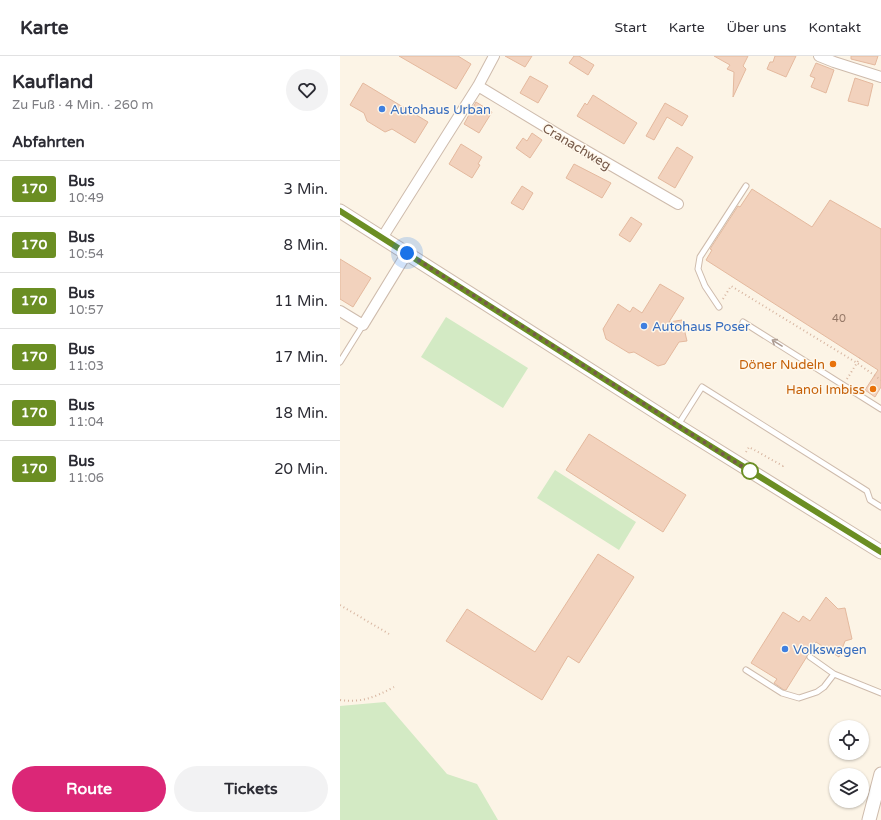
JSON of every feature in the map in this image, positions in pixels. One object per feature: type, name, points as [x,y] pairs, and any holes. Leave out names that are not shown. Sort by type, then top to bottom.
[{"type":"street","points":[[382,238],[478,86],[494,56]]},
{"type":"street","points":[[819,56],[881,77]]},
{"type":"street","name":"Cranachweg","points":[[478,86],[678,204]]},
{"type":"street","points":[[340,211],[678,426],[881,552]]},
{"type":"street","points":[[340,311],[363,325],[407,253]]},
{"type":"street","points":[[869,820],[881,774]]},
{"type":"lane","points":[[719,307],[705,286],[698,269],[700,257],[746,186]]},
{"type":"lane","points":[[743,322],[881,409]]},
{"type":"lane","points":[[340,362],[363,325]]},
{"type":"lane","points":[[678,426],[702,387],[867,491],[870,500],[881,507]]},
{"type":"lane","points":[[810,657],[834,674],[881,692]]},
{"type":"lane","points":[[746,670],[782,693],[799,698],[817,692],[824,687],[834,674]]},
{"type":"path","points":[[719,307],[732,286],[857,362],[881,380]]},
{"type":"path","points":[[844,385],[860,358]]},
{"type":"path","points":[[746,452],[749,447],[783,466],[785,464]]},
{"type":"path","points":[[340,604],[389,634]]},
{"type":"path","points":[[340,700],[352,702],[360,701],[382,694],[394,687]]},
{"type":"green space","points":[[446,317],[528,368],[503,408],[421,357]]},
{"type":"green space","points":[[555,470],[636,522],[619,550],[537,498]]},
{"type":"green space","points":[[385,702],[447,774],[477,784],[498,820],[340,820],[340,706]]},
{"type":"building","points":[[399,56],[458,56],[471,64],[456,89]]},
{"type":"building","points":[[505,56],[532,56],[525,67]]},
{"type":"building","points":[[574,56],[579,56],[594,65],[588,75],[569,63]]},
{"type":"building","points":[[714,56],[748,56],[743,66],[746,69],[733,97],[734,72],[727,69],[730,65]]},
{"type":"building","points":[[775,56],[796,56],[786,77],[767,69],[770,62],[773,62]]},
{"type":"building","points":[[851,56],[878,56],[875,65],[851,59]]},
{"type":"building","points":[[816,63],[834,70],[826,93],[811,87],[815,78],[810,76]]},
{"type":"building","points":[[530,76],[548,86],[538,103],[520,93]]},
{"type":"building","points":[[855,78],[873,84],[868,106],[848,101]]},
{"type":"building","name":"Autohaus Urban","points":[[363,83],[428,122],[415,143],[392,129],[385,132],[367,121],[364,113],[350,105]]},
{"type":"building","points":[[593,95],[637,123],[624,144],[577,116],[585,103],[587,105]]},
{"type":"building","points":[[476,102],[492,112],[479,133],[464,124]]},
{"type":"building","points":[[665,103],[688,116],[682,126],[667,117],[654,140],[646,136]]},
{"type":"building","points":[[532,133],[542,140],[530,158],[516,148],[523,138],[527,141]]},
{"type":"building","points":[[461,144],[482,157],[478,164],[480,165],[472,178],[449,164]]},
{"type":"building","points":[[677,147],[693,157],[675,188],[658,178]]},
{"type":"building","points":[[574,164],[611,183],[602,198],[566,178]]},
{"type":"building","points":[[522,186],[533,193],[523,210],[511,203]]},
{"type":"building","points":[[752,189],[812,227],[830,200],[881,229],[881,387],[875,397],[865,390],[878,370],[706,260],[712,250],[710,249],[738,206],[740,207]]},
{"type":"building","points":[[631,217],[642,224],[630,242],[619,235]]},
{"type":"building","points":[[340,259],[371,278],[353,307],[340,299]]},
{"type":"building","name":"Autohaus Poser","points":[[660,284],[684,298],[669,322],[682,320],[687,341],[679,342],[665,364],[658,366],[634,352],[629,353],[606,339],[603,329],[618,304],[630,312],[633,307],[642,313]]},
{"type":"building","points":[[589,434],[686,495],[663,532],[566,470]]},
{"type":"building","points":[[598,554],[634,577],[579,663],[568,656],[542,700],[446,641],[467,609],[535,652]]},
{"type":"building","name":"Volkswagen","points":[[826,597],[838,609],[845,608],[852,639],[845,641],[839,657],[816,642],[786,690],[784,690],[774,683],[777,679],[751,663],[783,612],[799,622],[803,616],[810,621]]},
{"type":"bus line","name":"170","points":[[340,211],[678,426],[881,552]]},
{"type":"place","name":"Autohaus Urban","points":[[382,109]]},
{"type":"place","name":"Autohaus Poser","points":[[644,326]]},
{"type":"place","name":"Döner Nudeln","points":[[833,364]]},
{"type":"place","name":"Hanoi Imbiss","points":[[873,389]]},
{"type":"place","name":"Volkswagen","points":[[785,649]]},
{"type":"route","points":[[407,253],[754,474],[750,471]]}]
